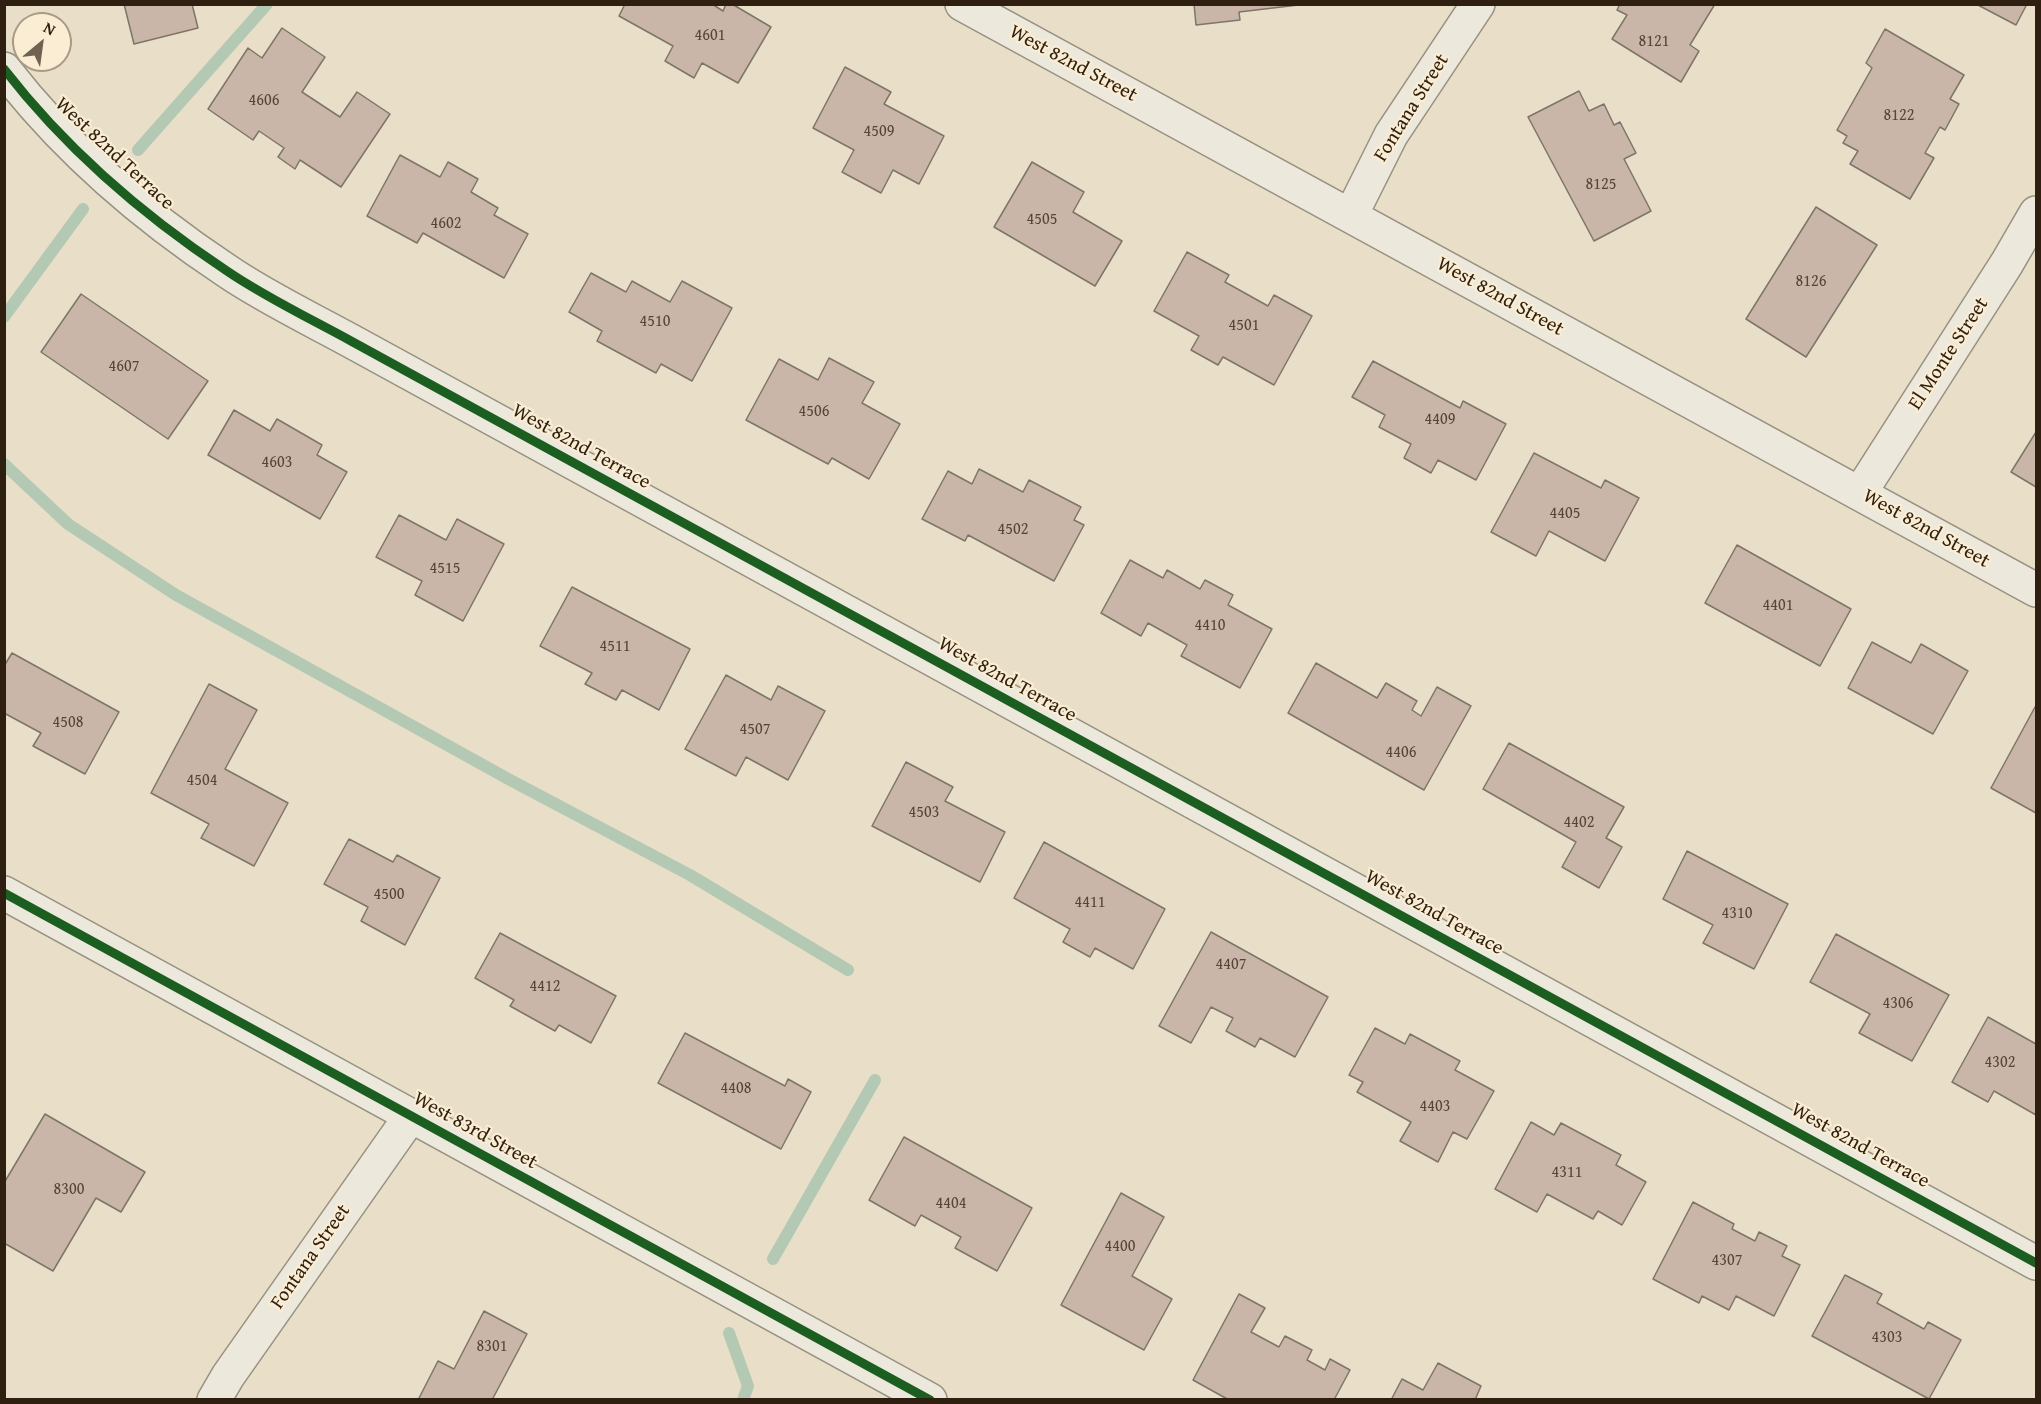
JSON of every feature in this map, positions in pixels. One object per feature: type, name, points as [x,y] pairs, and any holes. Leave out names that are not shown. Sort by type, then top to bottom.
[{"type":"street","name":"West 82nd Street","points":[[962,4],[2037,590]]},
{"type":"street","name":"Fontana Street","points":[[1351,215],[1391,135],[1478,4]]},
{"type":"street","name":"West 82nd Terrace","points":[[4,69],[61,135],[135,204],[229,272],[372,353],[2037,1263]]},
{"type":"street","name":"El Monte Street","points":[[1860,493],[2037,213]]},
{"type":"street","name":"West 83rd Street","points":[[4,893],[930,1400]]},
{"type":"street","name":"Fontana Street","points":[[214,1400],[228,1376],[411,1116]]},
{"type":"building","points":[[124,4],[192,4],[198,28],[134,44]]},
{"type":"building","points":[[625,4],[712,4],[723,11],[726,4],[732,4],[771,27],[738,83],[702,63],[694,78],[665,61],[673,46],[619,16]]},
{"type":"building","points":[[1194,4],[1307,4],[1239,12],[1240,20],[1196,25]]},
{"type":"building","points":[[1620,4],[1715,4],[1690,45],[1699,51],[1681,82],[1612,39],[1627,15],[1617,10]]},
{"type":"building","points":[[1976,4],[2027,4],[2016,25]]},
{"type":"building","points":[[282,28],[325,57],[302,92],[340,117],[357,92],[390,114],[341,187],[300,160],[295,169],[278,157],[284,148],[259,131],[253,140],[208,109],[248,48],[262,58]]},
{"type":"building","points":[[1885,29],[1964,75],[1950,99],[1959,104],[1945,130],[1940,127],[1925,153],[1934,158],[1910,199],[1850,164],[1858,151],[1843,143],[1847,136],[1837,130],[1872,68],[1866,63]]},
{"type":"building","points":[[845,67],[891,92],[884,104],[944,136],[919,184],[893,170],[881,193],[842,172],[854,150],[813,128]]},
{"type":"building","points":[[1579,91],[1589,111],[1604,104],[1614,125],[1620,122],[1636,153],[1624,159],[1651,211],[1594,241],[1528,117]]},
{"type":"building","points":[[400,155],[440,177],[448,162],[478,179],[471,192],[498,208],[494,215],[528,234],[504,278],[423,233],[417,243],[367,216]]},
{"type":"building","points":[[1032,162],[1084,192],[1073,212],[1122,241],[1095,286],[994,227]]},
{"type":"building","points":[[1816,207],[1877,245],[1806,357],[1746,319]]},
{"type":"building","points":[[1187,252],[1229,275],[1225,282],[1268,306],[1274,295],[1312,316],[1274,385],[1223,357],[1218,365],[1191,350],[1199,336],[1154,311]]},
{"type":"building","points":[[591,273],[626,292],[632,281],[670,302],[682,281],[732,308],[692,381],[661,364],[656,373],[597,341],[602,331],[569,312]]},
{"type":"building","points":[[81,294],[208,381],[168,439],[41,352]]},
{"type":"building","points":[[829,358],[874,382],[862,403],[900,424],[869,479],[832,458],[828,464],[746,420],[779,359],[818,380]]},
{"type":"building","points":[[1373,361],[1460,408],[1463,401],[1506,424],[1476,480],[1438,460],[1431,473],[1404,458],[1411,444],[1379,427],[1385,415],[1352,397]]},
{"type":"building","points":[[234,410],[270,431],[277,419],[322,445],[317,455],[347,472],[320,519],[208,455]]},
{"type":"building","points":[[2036,432],[2036,487],[2011,472]]},
{"type":"building","points":[[1534,453],[1601,488],[1605,480],[1639,498],[1605,561],[1549,531],[1536,556],[1491,532]]},
{"type":"building","points":[[979,469],[1023,492],[1029,480],[1081,507],[1074,520],[1084,525],[1054,581],[968,535],[965,541],[922,519],[948,471],[972,484]]},
{"type":"building","points":[[399,515],[446,540],[457,519],[504,544],[463,621],[415,595],[422,581],[376,557]]},
{"type":"building","points":[[1737,545],[1851,609],[1820,666],[1705,603]]},
{"type":"building","points":[[1130,560],[1163,578],[1167,570],[1200,589],[1205,580],[1233,595],[1228,605],[1272,629],[1240,688],[1181,656],[1187,645],[1148,623],[1141,636],[1101,613]]},
{"type":"building","points":[[572,587],[690,649],[659,710],[622,690],[616,700],[585,684],[592,673],[540,646]]},
{"type":"building","points":[[1872,642],[1911,663],[1921,644],[1968,671],[1933,734],[1848,688]]},
{"type":"building","points":[[12,653],[119,712],[85,774],[33,746],[41,733],[4,713],[4,666]]},
{"type":"building","points":[[1316,663],[1377,698],[1386,683],[1417,701],[1412,710],[1421,716],[1437,687],[1471,706],[1424,790],[1288,713]]},
{"type":"building","points":[[726,675],[771,700],[778,686],[825,711],[788,780],[746,757],[736,776],[685,749]]},
{"type":"building","points":[[209,684],[257,710],[225,769],[288,803],[254,866],[201,838],[209,824],[151,793]]},
{"type":"building","points":[[2036,708],[2036,813],[1991,788]]},
{"type":"building","points":[[1509,743],[1624,807],[1606,838],[1622,847],[1599,888],[1562,867],[1576,842],[1483,789]]},
{"type":"building","points":[[906,762],[953,787],[945,801],[1005,832],[980,882],[872,826]]},
{"type":"building","points":[[349,839],[393,862],[397,855],[440,878],[405,945],[361,921],[368,907],[324,884]]},
{"type":"building","points":[[1044,842],[1165,909],[1133,969],[1095,948],[1090,957],[1063,942],[1070,929],[1014,898]]},
{"type":"building","points":[[1687,851],[1788,904],[1754,969],[1703,943],[1713,925],[1663,899]]},
{"type":"building","points":[[1211,932],[1328,997],[1295,1057],[1260,1038],[1255,1047],[1226,1031],[1233,1018],[1211,1007],[1191,1043],[1159,1026]]},
{"type":"building","points":[[500,933],[616,996],[591,1043],[559,1025],[555,1031],[510,1006],[514,1000],[475,978]]},
{"type":"building","points":[[1836,934],[1949,995],[1912,1061],[1859,1033],[1870,1014],[1810,982]]},
{"type":"building","points":[[1988,1017],[2036,1044],[2036,1115],[1994,1091],[1988,1102],[1952,1082]]},
{"type":"building","points":[[1375,1028],[1405,1044],[1410,1034],[1460,1061],[1455,1070],[1494,1091],[1467,1139],[1453,1132],[1438,1162],[1400,1141],[1411,1122],[1357,1092],[1363,1082],[1349,1075]]},
{"type":"building","points":[[685,1033],[785,1086],[788,1079],[811,1092],[781,1149],[658,1083]]},
{"type":"building","points":[[45,1114],[145,1172],[121,1212],[96,1198],[53,1271],[4,1243],[4,1183]]},
{"type":"building","points":[[1531,1122],[1554,1135],[1561,1123],[1621,1155],[1616,1165],[1646,1182],[1622,1225],[1598,1211],[1593,1219],[1547,1194],[1537,1212],[1495,1189]]},
{"type":"building","points":[[904,1137],[1032,1208],[997,1271],[955,1248],[961,1237],[921,1215],[915,1226],[869,1200]]},
{"type":"building","points":[[1121,1193],[1164,1217],[1132,1276],[1172,1299],[1144,1350],[1061,1305]]},
{"type":"building","points":[[1693,1202],[1734,1224],[1732,1229],[1755,1241],[1759,1232],[1787,1246],[1782,1256],[1800,1265],[1774,1316],[1736,1296],[1729,1310],[1702,1296],[1699,1303],[1653,1279]]},
{"type":"building","points":[[1845,1275],[1882,1294],[1877,1303],[1924,1329],[1928,1322],[1961,1340],[1929,1399],[1812,1336]]},
{"type":"building","points":[[1239,1294],[1265,1308],[1251,1332],[1279,1347],[1285,1336],[1312,1350],[1307,1360],[1325,1370],[1330,1359],[1350,1370],[1334,1400],[1229,1400],[1193,1380]]},
{"type":"building","points":[[484,1311],[527,1334],[492,1400],[418,1400],[438,1361],[454,1369]]},
{"type":"building","points":[[1438,1363],[1481,1386],[1475,1400],[1391,1400],[1402,1379],[1423,1390]]},
{"type":"waterway","points":[[138,150],[267,4]]},
{"type":"waterway","points":[[4,317],[83,209]]},
{"type":"waterway","points":[[4,464],[68,524],[176,595],[512,781],[690,875],[848,970]]},
{"type":"waterway","points":[[773,1259],[875,1080]]},
{"type":"waterway","points":[[729,1333],[748,1386],[743,1400]]},
{"type":"cycle path","points":[[4,69],[53,127],[136,204],[196,250],[257,290],[2036,1263]]},
{"type":"cycle path","points":[[4,893],[930,1400]]}]
